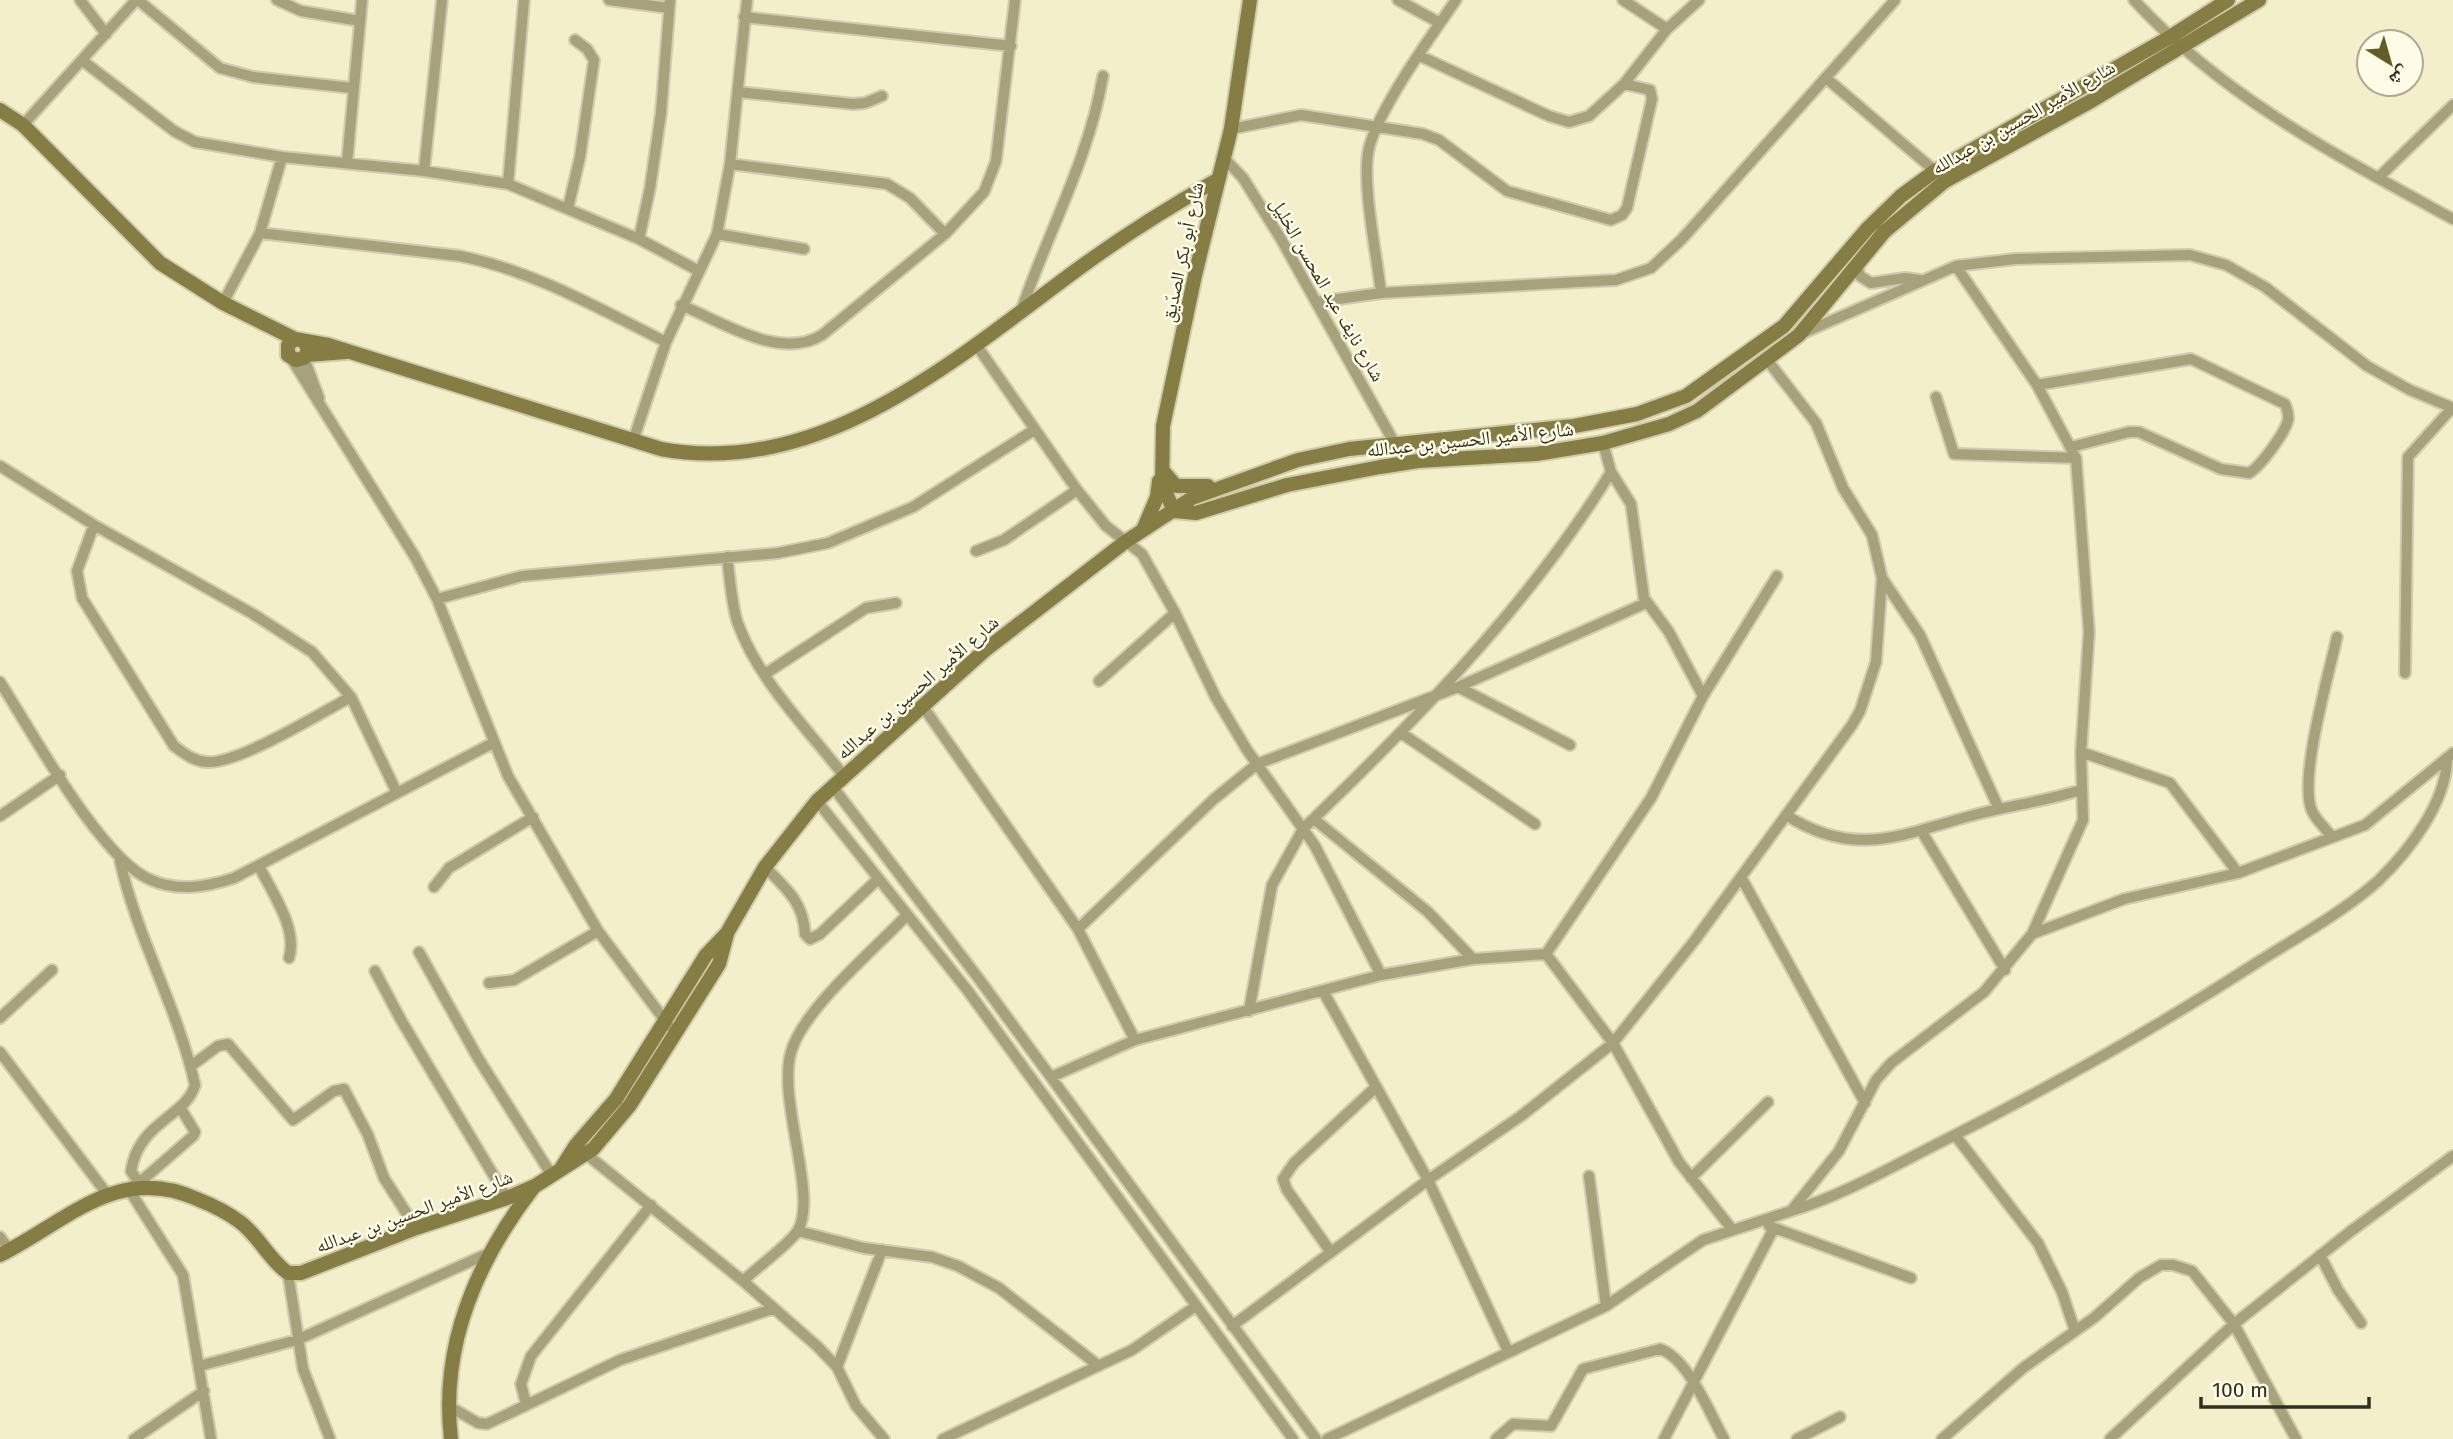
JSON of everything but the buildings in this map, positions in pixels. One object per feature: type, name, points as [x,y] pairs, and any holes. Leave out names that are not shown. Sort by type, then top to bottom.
[{"type":"street","points":[[80,0],[106,34]]},
{"type":"street","points":[[23,125],[137,0],[220,68],[253,77],[352,88]]},
{"type":"street","points":[[277,0],[301,11],[360,21]]},
{"type":"street","points":[[347,163],[362,0]]},
{"type":"street","points":[[424,171],[442,0]]},
{"type":"street","points":[[508,184],[524,0]]},
{"type":"street","points":[[608,0],[669,4],[661,113],[639,239]]},
{"type":"street","points":[[633,441],[681,305],[717,234],[730,164],[747,0]]},
{"type":"street","points":[[681,305],[771,343],[803,344],[822,335],[945,234],[984,192],[992,177],[1015,0]]},
{"type":"street","name":"شارع أبو بكر الصدّيق","points":[[1174,511],[1162,484],[1163,426],[1217,180],[1231,129],[1250,0]]},
{"type":"street","points":[[1398,0],[1440,23]]},
{"type":"street","points":[[1381,293],[1368,168],[1369,149],[1377,126],[1456,0]]},
{"type":"street","points":[[1623,0],[1667,29]]},
{"type":"street","points":[[1420,57],[1549,116],[1569,122],[1589,116],[1624,84],[1667,29],[1699,0]]},
{"type":"street","points":[[1317,302],[1381,293],[1616,280],[1651,268],[1682,239],[1895,0]]},
{"type":"street","points":[[2134,0],[2175,43],[2252,103],[2453,219]]},
{"type":"street","name":"شارع الأمير الحسين بن عبدالله","points":[[581,1150],[706,955],[727,933],[765,867],[817,801],[922,705],[1046,600],[1125,542],[1192,498],[1298,460],[1349,449],[1574,426],[1637,414],[1686,396],[1770,338],[1879,227],[1945,181],[2175,43],[2228,0]]},
{"type":"street","name":"شارع الأمير الحسين بن عبدالله","points":[[1174,511],[1196,513],[1287,485],[1380,467],[1418,461],[1536,454],[1604,443],[1697,411],[1800,335],[1856,263],[1901,196],[1935,171],[2259,0]]},
{"type":"street","points":[[744,17],[1011,46]]},
{"type":"street","points":[[568,208],[580,157],[594,60],[587,49],[576,40]]},
{"type":"street","points":[[83,61],[174,131],[195,142],[282,157],[424,171],[508,184],[639,239],[699,271]]},
{"type":"street","points":[[1021,311],[1037,263],[1088,143],[1103,76]]},
{"type":"street","points":[[1826,78],[1935,171]]},
{"type":"street","points":[[1231,129],[1301,115],[1423,134],[1439,140],[1507,191],[1611,220],[1622,215],[1628,208],[1651,99],[1651,93],[1646,88],[1624,84]]},
{"type":"street","points":[[738,92],[853,104],[882,96]]},
{"type":"street","points":[[2378,178],[2453,104]]},
{"type":"street","points":[[0,110],[23,125],[160,264],[298,350],[349,351],[633,441],[671,451],[708,455],[748,452],[802,440],[825,433],[884,403],[1021,311],[1121,238],[1217,180]]},
{"type":"street","points":[[223,303],[260,233],[282,157]]},
{"type":"street","name":"شارع نايف عبد المحسن الخليل","points":[[1223,157],[1243,178],[1317,302],[1395,444]]},
{"type":"street","points":[[730,164],[887,184],[910,198],[945,234]]},
{"type":"street","points":[[260,233],[424,251],[491,262],[554,286],[666,342]]},
{"type":"street","points":[[717,234],[804,249]]},
{"type":"street","points":[[1800,335],[1902,292],[1920,280],[1956,267],[2015,259],[2158,254],[2190,255],[2226,265],[2265,287],[2367,366],[2452,408],[2408,457],[2405,673]]},
{"type":"street","points":[[1856,263],[1860,276],[1871,283],[1905,278],[1920,280]]},
{"type":"street","points":[[1791,1210],[1839,1151],[1876,1080],[1891,1063],[1967,1007],[2005,970],[2032,934],[2081,828],[2084,814],[2081,752],[2089,632],[2076,458],[2037,385],[1956,267]]},
{"type":"street","points":[[975,343],[1077,490],[1106,526],[1142,554],[1175,613],[1216,698],[1257,764],[1303,829],[1347,904],[1381,975]]},
{"type":"street","points":[[298,350],[322,411],[415,557],[437,600],[493,743],[533,817],[598,931],[675,1034]]},
{"type":"street","points":[[2037,385],[2191,359],[2285,404],[2288,412],[2283,430],[2258,468],[2249,474],[2221,469],[2140,432],[2129,432],[2071,447]]},
{"type":"street","points":[[1232,1326],[1427,1180],[1521,1116],[1613,1043],[1741,877],[1860,711],[1880,646],[1882,578],[1872,535],[1843,488],[1816,423],[1768,360]]},
{"type":"street","points":[[1724,370],[1736,384]]},
{"type":"street","points":[[1936,397],[1954,454],[2076,458]]},
{"type":"street","points":[[437,600],[522,576],[778,552],[828,543],[876,525],[946,487],[1034,430]]},
{"type":"street","points":[[1604,443],[1611,472],[1631,504],[1646,603],[1669,632],[1703,696]]},
{"type":"street","points":[[0,466],[94,525],[294,638],[320,660],[351,697],[397,793]]},
{"type":"street","points":[[1161,466],[1170,483],[1185,488],[1237,480]]},
{"type":"street","points":[[1143,530],[1157,497],[1161,466]]},
{"type":"street","points":[[1249,1011],[1272,885],[1303,829],[1401,733],[1488,635],[1575,532],[1611,472]]},
{"type":"street","points":[[976,551],[1004,540],[1077,490]]},
{"type":"street","points":[[94,525],[77,571],[82,598],[174,746],[190,758],[208,762],[223,760],[351,697]]},
{"type":"street","points":[[727,556],[737,620],[765,674],[844,776]]},
{"type":"street","points":[[1546,954],[1651,798],[1703,696],[1777,576]]},
{"type":"street","points":[[1882,578],[1920,635],[1998,809]]},
{"type":"street","points":[[765,674],[866,608],[896,603]]},
{"type":"street","points":[[1078,929],[1214,799],[1257,764],[1458,687],[1646,603]]},
{"type":"street","points":[[1099,681],[1175,613]]},
{"type":"street","points":[[2332,837],[2312,811],[2308,789],[2312,755],[2336,638]]},
{"type":"street","points":[[0,682],[120,861],[191,1066],[195,1085],[193,1092],[180,1107],[152,1128],[133,1158],[131,1171],[134,1185],[183,1275],[211,1439]]},
{"type":"street","points":[[1458,687],[1570,745]]},
{"type":"street","points":[[922,705],[1078,929],[1135,1040]]},
{"type":"street","points":[[1401,733],[1535,824]]},
{"type":"street","points":[[120,861],[148,879],[188,888],[212,885],[259,866],[493,743]]},
{"type":"street","points":[[2081,752],[2170,783],[2238,873]]},
{"type":"street","points":[[2032,934],[2124,899],[2238,873],[2365,825],[2450,756]]},
{"type":"street","points":[[1327,1439],[1606,1306],[1686,1248],[1731,1228],[1815,1203],[1955,1135],[2138,1038],[2279,948],[2378,880],[2430,817],[2447,777],[2450,756]]},
{"type":"street","points":[[0,816],[60,775]]},
{"type":"street","points":[[833,787],[1051,1077],[1316,1439]]},
{"type":"street","points":[[1786,815],[1802,825],[1836,837],[1864,840],[1922,832],[1998,809],[2081,790]]},
{"type":"street","points":[[817,801],[968,991],[1293,1439]]},
{"type":"street","points":[[434,887],[449,868],[533,817]]},
{"type":"street","points":[[1314,819],[1428,912],[1473,959]]},
{"type":"street","points":[[1922,832],[2005,970]]},
{"type":"street","points":[[259,866],[289,929],[293,945],[289,958]]},
{"type":"street","points":[[765,867],[799,904],[803,912],[805,934],[810,939],[820,934],[878,880]]},
{"type":"street","points":[[1741,877],[1865,1103]]},
{"type":"street","points":[[743,1280],[798,1231],[803,1206],[786,1080],[791,1049],[814,1011],[907,915]]},
{"type":"street","points":[[489,983],[514,980],[598,931]]},
{"type":"street","name":"شارع الأمير الحسين بن عبدالله","points":[[288,1273],[301,1273],[416,1228],[508,1198],[535,1186],[617,1124],[719,964],[727,933]]},
{"type":"street","points":[[419,952],[478,1058],[556,1171]]},
{"type":"street","points":[[1051,1077],[1135,1040],[1381,975],[1473,959],[1546,954]]},
{"type":"street","points":[[1546,954],[1613,1043],[1691,1178],[1731,1228]]},
{"type":"street","points":[[0,1018],[52,970]]},
{"type":"street","points":[[376,971],[401,1020],[508,1198]]},
{"type":"street","points":[[1323,991],[1427,1180],[1508,1351]]},
{"type":"street","points":[[191,1066],[218,1046],[228,1044],[293,1120],[334,1091],[344,1089],[368,1135],[384,1178],[416,1228]]},
{"type":"street","points":[[0,1052],[107,1194]]},
{"type":"street","points":[[1330,1251],[1287,1190],[1283,1179],[1294,1163],[1376,1087]]},
{"type":"street","points":[[1691,1178],[1768,1102]]},
{"type":"street","points":[[0,1237],[5,1252],[107,1194],[134,1185],[195,1132],[180,1107]]},
{"type":"street","points":[[1064,1122],[1076,1113]]},
{"type":"street","points":[[1955,1135],[2042,1250],[2076,1331]]},
{"type":"street","points":[[581,1150],[743,1280],[772,1309],[818,1347],[837,1367],[856,1406],[884,1439]]},
{"type":"street","points":[[2110,1439],[2234,1324],[2320,1255],[2453,1156]]},
{"type":"street","points":[[1589,1177],[1606,1306]]},
{"type":"street","points":[[134,1185],[171,1189],[215,1207],[241,1223],[288,1273],[303,1369],[330,1439]]},
{"type":"street","points":[[451,1439],[447,1405],[456,1345],[475,1284],[489,1253],[535,1186]]},
{"type":"street","points":[[526,1404],[522,1384],[531,1356],[651,1205]]},
{"type":"street","points":[[1757,1221],[1911,1278]]},
{"type":"street","points":[[1664,1439],[1774,1228]]},
{"type":"street","points":[[798,1231],[882,1250],[932,1257],[958,1266],[999,1288],[1100,1366]]},
{"type":"street","points":[[837,1367],[882,1250]]},
{"type":"street","points":[[199,1366],[297,1340],[489,1253]]},
{"type":"street","points":[[2320,1255],[2338,1290],[2361,1322]]},
{"type":"street","points":[[1942,1439],[2023,1368],[2161,1265],[2184,1266],[2192,1271],[2234,1324],[2296,1439]]},
{"type":"street","points":[[943,1439],[1132,1350],[1196,1306]]},
{"type":"street","points":[[447,1405],[478,1423],[487,1424],[620,1360],[772,1309]]},
{"type":"street","points":[[1496,1439],[1513,1424],[1552,1426],[1578,1373],[1604,1361],[1660,1349],[1674,1357],[1693,1382],[1724,1439]]},
{"type":"street","points":[[134,1439],[204,1391]]},
{"type":"street","points":[[1797,1439],[1840,1417]]}]
